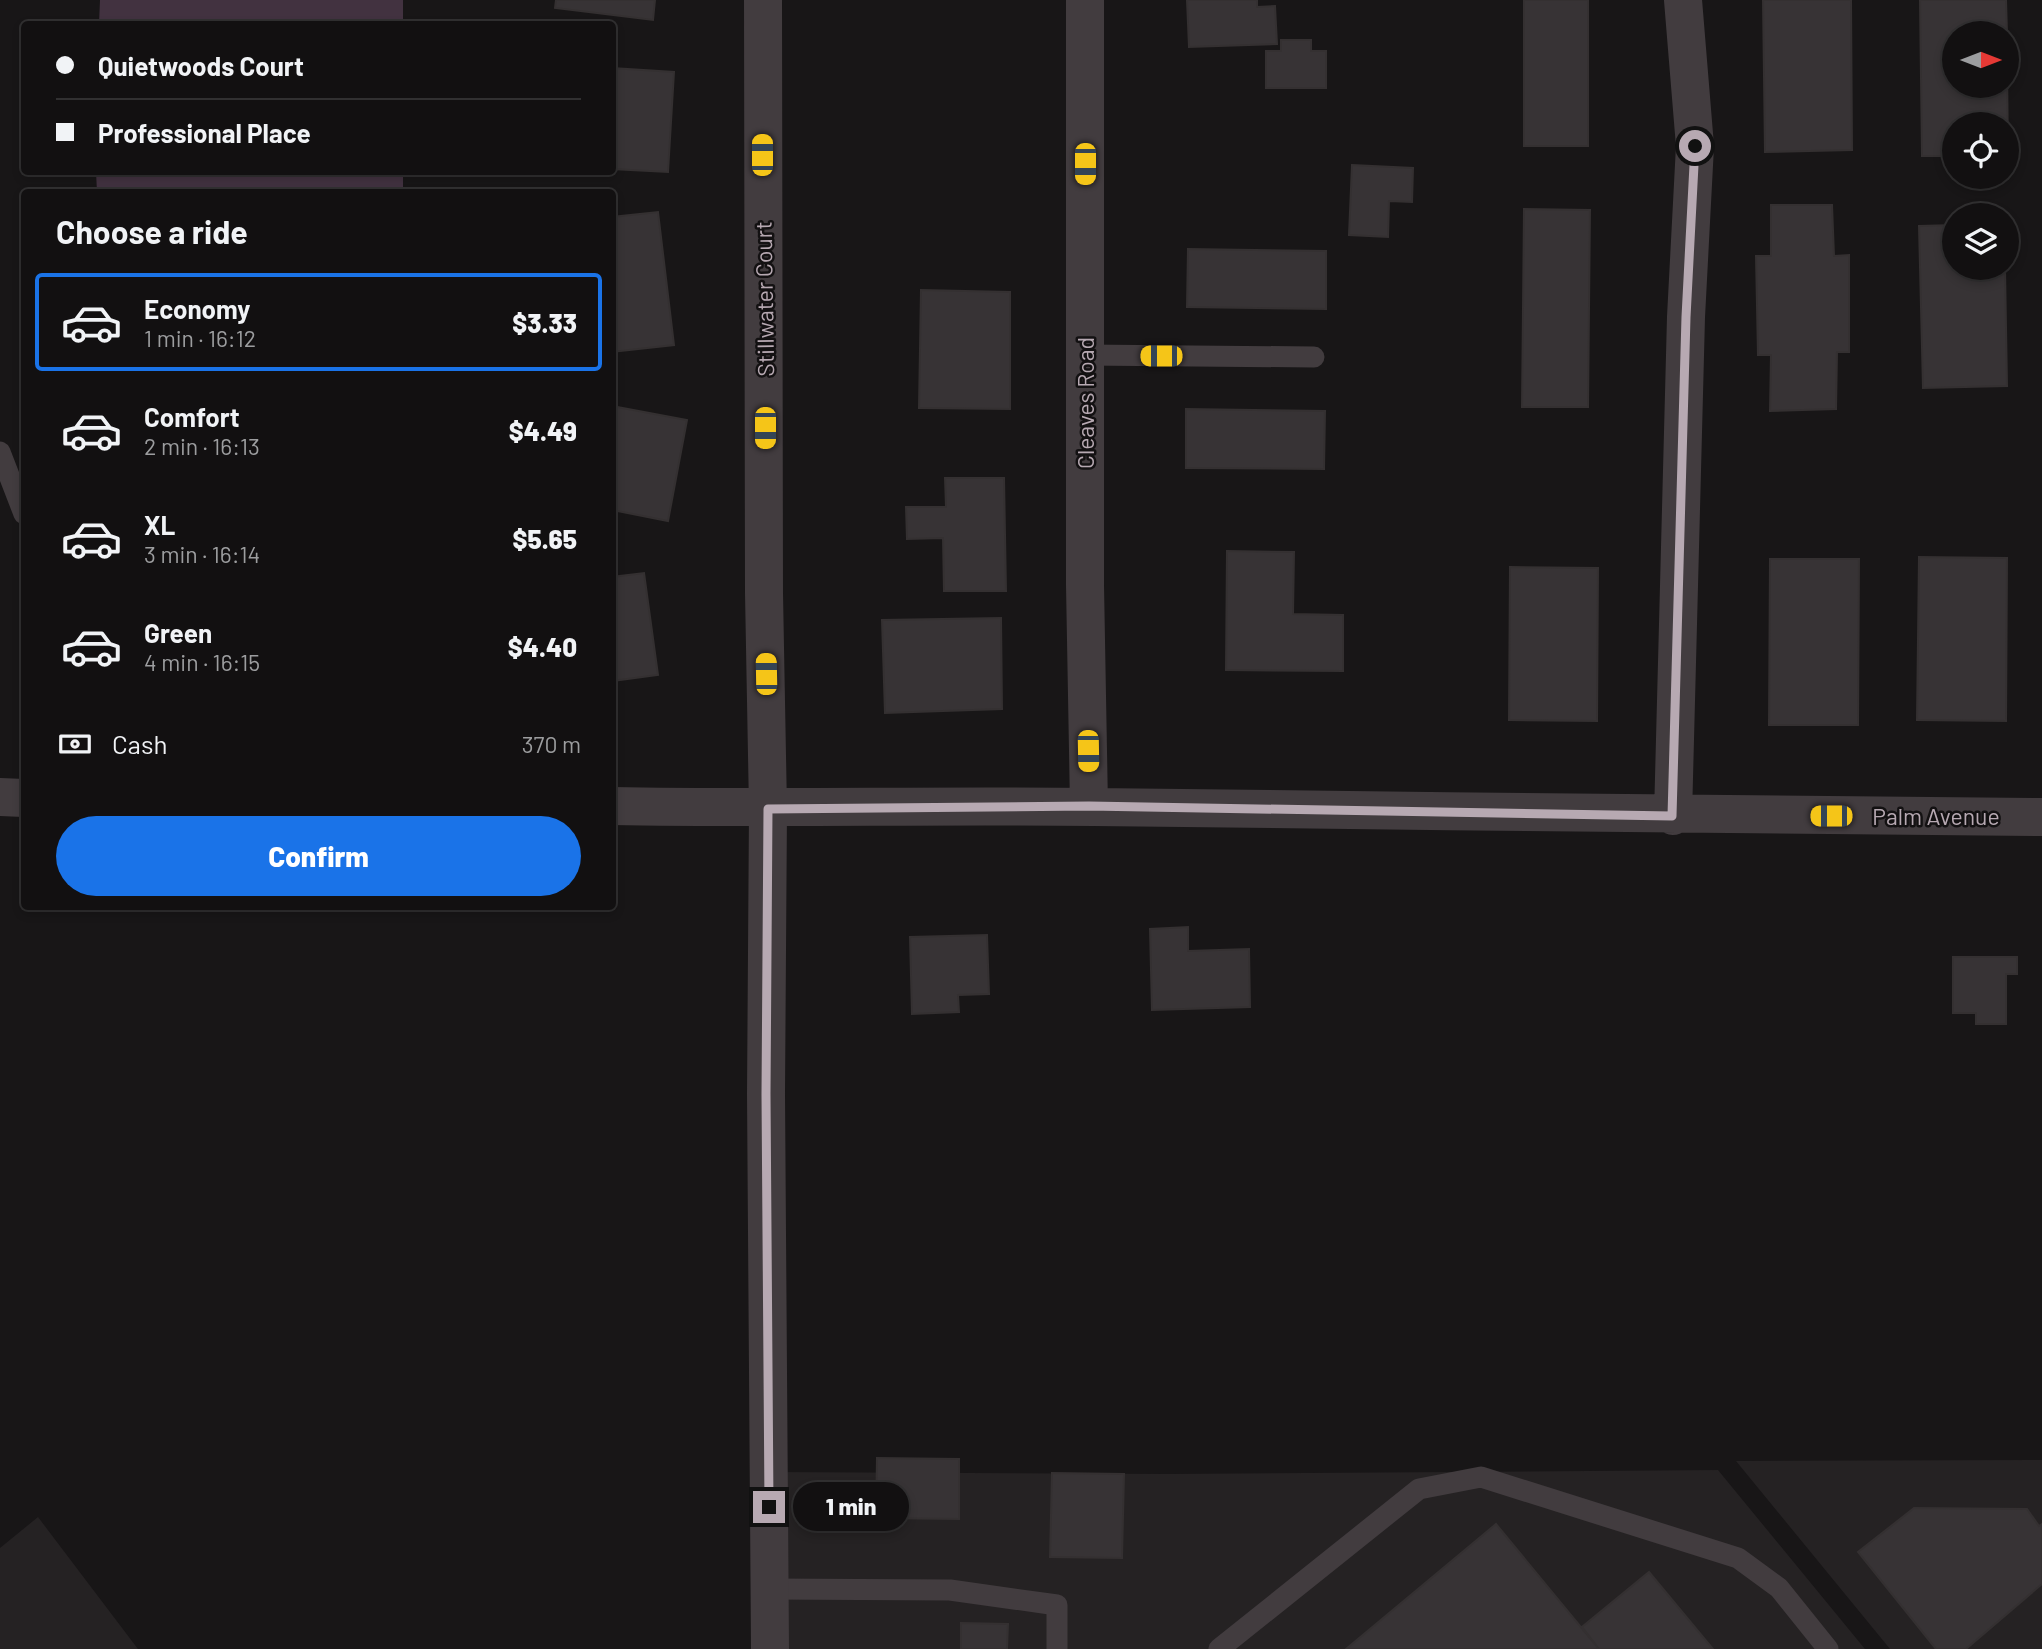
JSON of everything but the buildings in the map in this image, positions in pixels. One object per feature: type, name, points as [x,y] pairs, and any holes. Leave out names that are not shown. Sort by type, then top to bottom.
[{"type":"street","name":"Stillwater Court","points":[[762,0],[770,1649]]},
{"type":"street","name":"Cleaves Road","points":[[1086,0],[1085,585],[1089,806]]},
{"type":"street","points":[[1672,816],[1686,317],[1695,146],[1683,0]]},
{"type":"street","points":[[0,797],[21,797]]},
{"type":"street","name":"Palm Avenue","points":[[616,806],[768,809],[1089,806],[1672,816],[2042,817]]},
{"type":"lane","points":[[1085,355],[1314,357]]},
{"type":"lane","points":[[0,452],[21,506]]},
{"type":"lane","points":[[1219,1649],[1419,1489],[1481,1477],[1738,1558],[1779,1588],[1828,1649]]},
{"type":"lane","points":[[770,1589],[950,1590],[1056,1605],[1057,1649]]},
{"type":"shaded area","points":[[100,0],[403,0],[403,21],[99,21]]},
{"type":"shaded area","points":[[96,175],[403,175],[403,189],[97,189]]},
{"type":"shaded area","points":[[2042,1460],[2042,1649],[1890,1649],[1736,1461]]},
{"type":"shaded area","points":[[1718,1470],[1865,1649],[771,1649],[770,1472],[1169,1474]]},
{"type":"shaded area","points":[[38,1517],[138,1649],[0,1649],[0,1548]]},
{"type":"route","points":[[769,1507],[766,1094],[768,809],[1089,806],[1672,816],[1686,317],[1695,146]]}]
